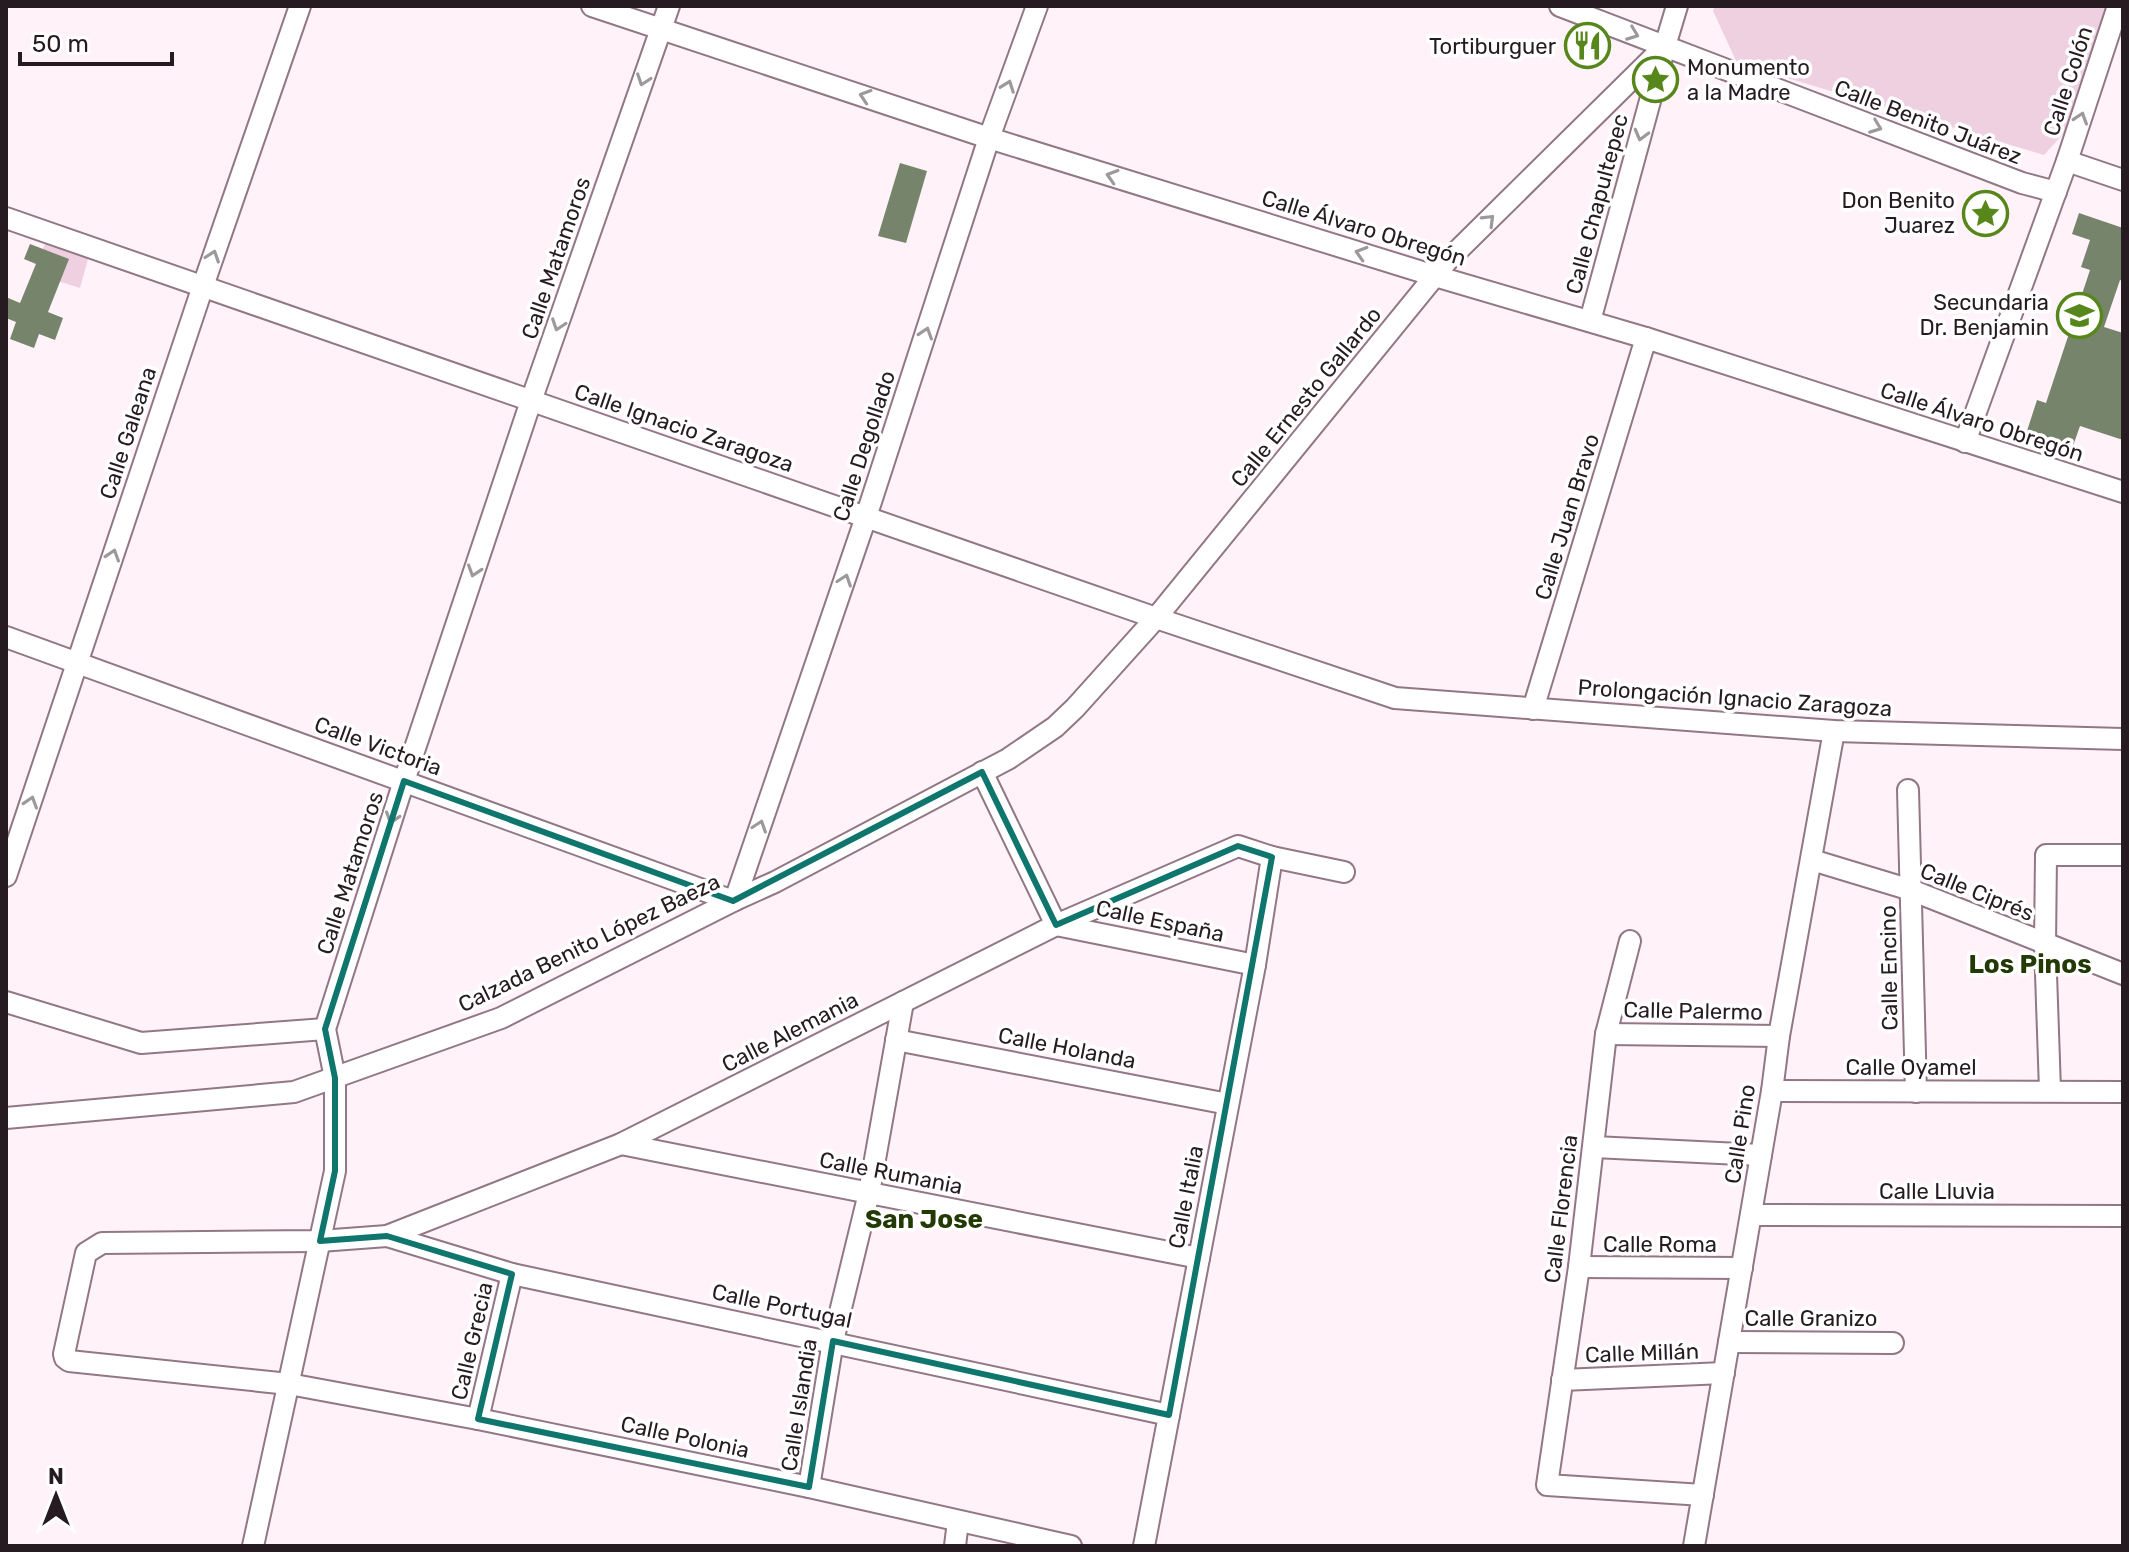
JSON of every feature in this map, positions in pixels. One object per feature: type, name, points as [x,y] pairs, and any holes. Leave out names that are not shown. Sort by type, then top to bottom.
[{"type":"street","name":"Calle Galeana","points":[[6,876],[300,6]]},
{"type":"street","name":"Calle Álvaro Obregón","points":[[592,6],[989,138],[1646,338],[2123,492]]},
{"type":"street","name":"Calle Matamoros","points":[[253,1546],[335,1171],[335,1078],[325,1029],[531,401],[669,6]]},
{"type":"street","name":"Calle Degollado","points":[[734,900],[866,517],[989,138],[1037,6]]},
{"type":"street","name":"Calle Benito Juárez","points":[[1560,6],[2022,183],[2056,192]]},
{"type":"street","name":"Calle Chapultepec","points":[[1590,321],[1677,6]]},
{"type":"street","name":"Calle Colón","points":[[1965,442],[2067,161],[2118,6]]},
{"type":"street","name":"Calle Ernesto Gallardo","points":[[982,772],[1008,759],[1055,727],[1075,708],[1156,618],[1447,261],[1665,46]]},
{"type":"street","points":[[2067,161],[2123,180]]},
{"type":"street","name":"Calle Ignacio Zaragoza","points":[[6,218],[1347,682]]},
{"type":"street","name":"Calle Juan Bravo","points":[[1533,709],[1646,338]]},
{"type":"street","name":"Calle Victoria","points":[[6,637],[734,900]]},
{"type":"street","name":"Prolongación Ignacio Zaragoza","points":[[1347,682],[1395,698],[1533,709],[1834,731],[2123,739]]},
{"type":"street","name":"Calle Pino","points":[[1694,1546],[1779,1036],[1834,731]]},
{"type":"street","points":[[982,772],[1056,925]]},
{"type":"street","name":"Calzada Benito López Baeza","points":[[6,1118],[294,1092],[335,1078],[501,1018],[775,882],[982,772]]},
{"type":"street","name":"Calle Encino","points":[[1908,790],[1916,1092]]},
{"type":"street","name":"Calle Alemania","points":[[289,1384],[69,1361],[64,1354],[86,1253],[102,1243],[320,1241],[387,1236],[621,1144],[1056,925],[1238,846],[1272,857],[1344,872]]},
{"type":"street","points":[[2050,1090],[2045,945],[2046,855],[2123,855]]},
{"type":"street","name":"Calle Italia","points":[[1144,1546],[1255,965],[1272,857]]},
{"type":"street","name":"Calle Ciprés","points":[[1812,860],[1911,890],[2123,974]]},
{"type":"street","name":"Calle España","points":[[1056,925],[1255,965]]},
{"type":"street","name":"Calle Florencia","points":[[1630,941],[1606,1034],[1579,1267],[1547,1485],[1703,1495]]},
{"type":"street","points":[[6,1002],[141,1043],[325,1029]]},
{"type":"street","name":"Calle Islandia","points":[[809,1487],[833,1341],[869,1193],[903,1002]]},
{"type":"street","name":"Calle Palermo","points":[[1606,1034],[1779,1036]]},
{"type":"street","name":"Calle Holanda","points":[[896,1040],[1228,1104]]},
{"type":"street","name":"Calle Oyamel","points":[[1772,1091],[2123,1092]]},
{"type":"street","name":"Calle Rumania","points":[[621,1144],[1199,1258]]},
{"type":"street","points":[[1594,1147],[1761,1155]]},
{"type":"street","name":"Calle Lluvia","points":[[1751,1215],[2123,1216]]},
{"type":"street","name":"Calle Portugal","points":[[387,1236],[512,1274],[1169,1415]]},
{"type":"street","name":"Calle Roma","points":[[1579,1267],[1742,1268]]},
{"type":"street","name":"Calle Grecia","points":[[478,1419],[512,1274]]},
{"type":"street","name":"Calle Granizo","points":[[1729,1342],[1893,1343]]},
{"type":"street","name":"Calle Millán","points":[[1562,1380],[1724,1373]]},
{"type":"street","name":"Calle Polonia","points":[[289,1384],[809,1487],[1071,1546]]},
{"type":"street","points":[[955,1546],[958,1521]]},
{"type":"highlighted area","points":[[982,772],[1056,925],[1238,846],[1272,857],[1169,1415],[833,1341],[809,1487],[478,1419],[512,1274],[387,1236],[320,1241],[335,1171],[335,1078],[325,1029],[404,781],[733,901]]},
{"type":"shaded area","points":[[1715,6],[2110,6],[2074,122],[2044,155],[1737,63],[1713,11]]},
{"type":"shaded area","points":[[49,235],[90,252],[80,288],[32,273]]},
{"type":"building","points":[[900,163],[927,171],[906,243],[878,236]]},
{"type":"building","points":[[2079,213],[2123,228],[2123,281],[2120,280],[2104,327],[2123,333],[2123,440],[2080,426],[2073,446],[2027,431],[2037,400],[2046,403],[2090,270],[2081,267],[2090,240],[2072,234]]},
{"type":"building","points":[[30,244],[69,259],[48,312],[63,318],[55,340],[39,334],[34,348],[10,339],[16,322],[6,318],[6,297],[20,303],[36,264],[24,259]]},
{"type":"place","name":"Tortiburguer","points":[[1587,46]]},
{"type":"place","name":"Monumento a la Madre","points":[[1656,80]]},
{"type":"place","name":"Don Benito Juarez","points":[[1986,213]]},
{"type":"place","name":"Secundaria Dr. Benjamin","points":[[2080,315]]},
{"type":"district","name":"Los Pinos","points":[[2030,964]]},
{"type":"district","name":"San Jose","points":[[924,1219]]}]
